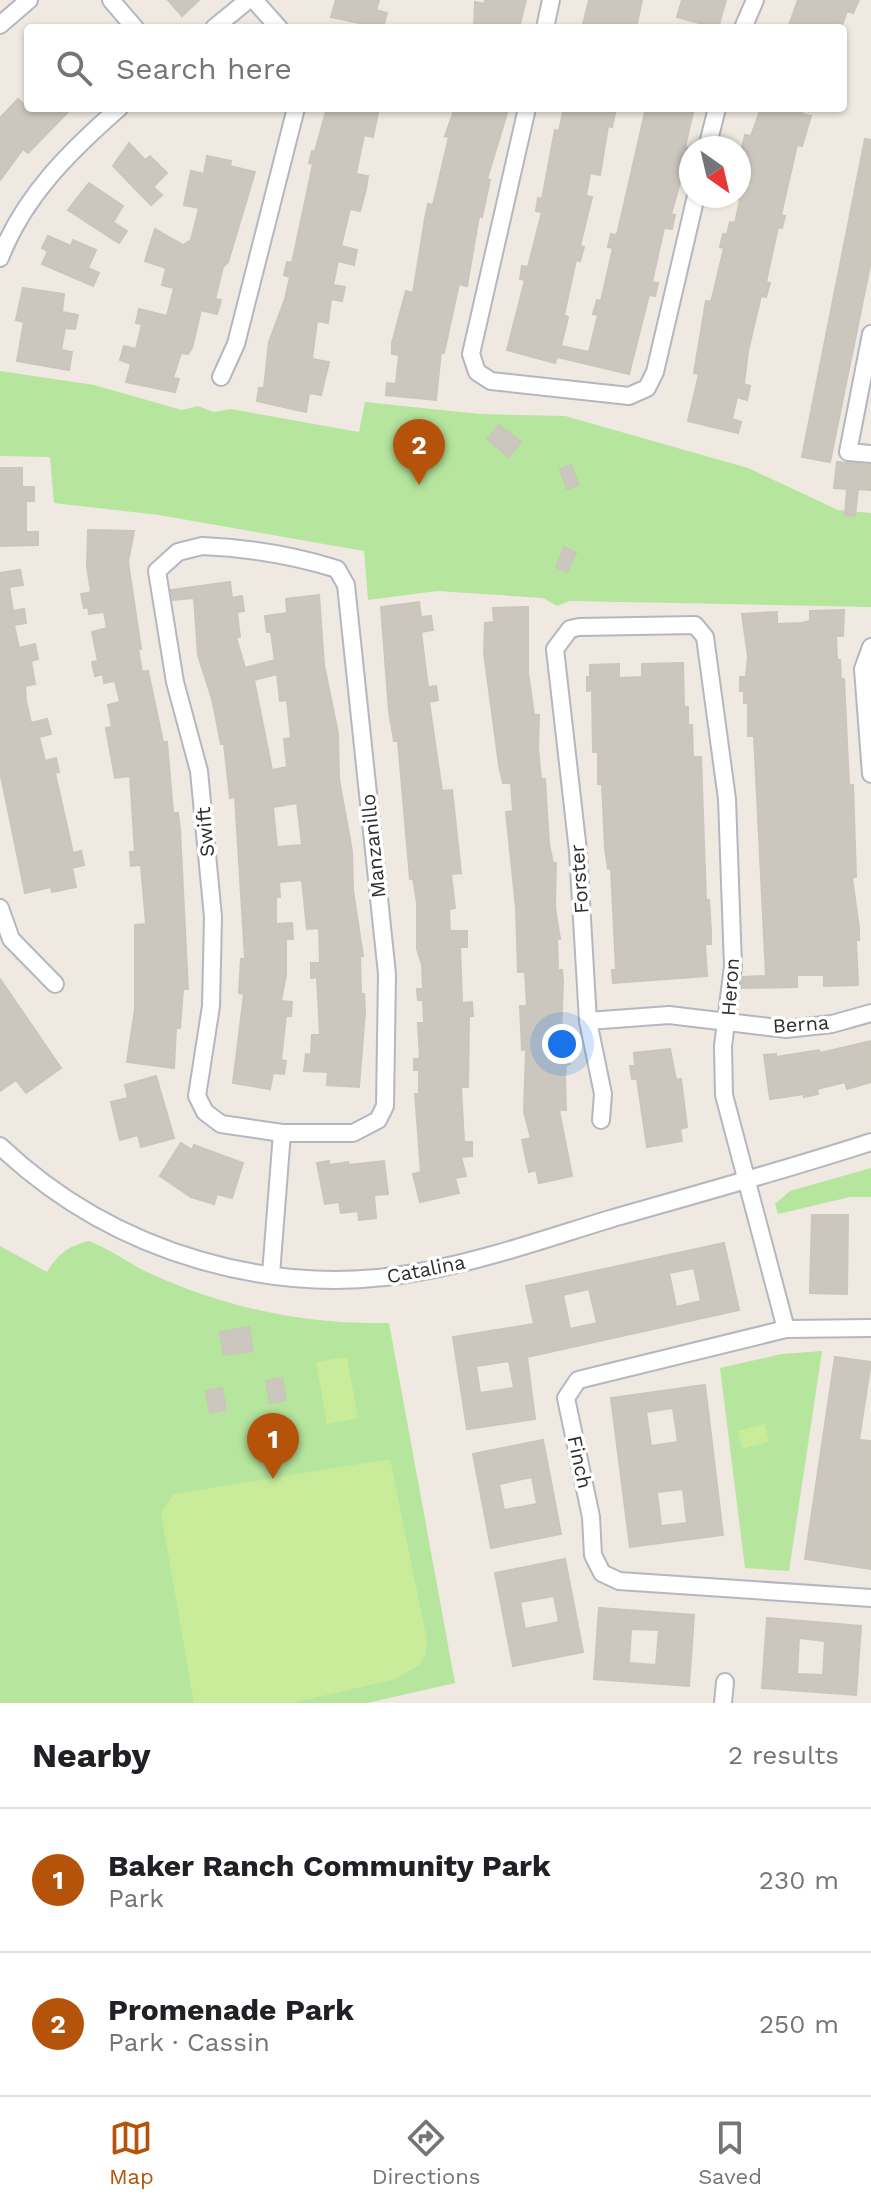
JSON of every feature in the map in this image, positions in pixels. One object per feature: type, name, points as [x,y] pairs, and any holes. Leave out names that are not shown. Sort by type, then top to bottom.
[{"type":"street","points":[[0,25],[29,0]]},
{"type":"street","points":[[111,0],[132,24]]},
{"type":"street","points":[[219,24],[251,0],[275,24]]},
{"type":"street","points":[[546,24],[551,0]]},
{"type":"street","points":[[745,24],[755,0]]},
{"type":"street","points":[[0,258],[32,198],[57,165],[115,112]]},
{"type":"street","points":[[221,377],[236,344],[295,112]]},
{"type":"street","points":[[526,112],[471,354],[477,372],[491,381],[629,396],[647,388],[655,372],[693,208]]},
{"type":"street","points":[[710,136],[716,112]]},
{"type":"street","points":[[871,334],[848,452],[871,454]]},
{"type":"street","name":"Manzanillo","points":[[157,571],[178,552],[202,546],[241,547],[337,569],[346,585],[387,974],[385,1106],[378,1120],[353,1133],[282,1133]]},
{"type":"street","name":"Swift","points":[[157,571],[175,682],[199,771],[213,917],[211,1006],[197,1096],[205,1112],[221,1124],[282,1133]]},
{"type":"street","name":"Forster","points":[[601,1120],[603,1094],[588,1021],[578,851],[556,661],[560,638],[570,629],[579,627],[687,624],[701,629],[705,637]]},
{"type":"street","name":"Heron","points":[[705,637],[727,799],[733,966],[722,1071],[724,1095],[786,1329]]},
{"type":"street","points":[[871,647],[863,669],[871,774]]},
{"type":"street","points":[[0,908],[6,941],[55,984]]},
{"type":"street","name":"Berna","points":[[588,1021],[669,1015],[786,1029],[832,1024],[871,1013]]},
{"type":"street","points":[[271,1274],[282,1133]]},
{"type":"street","name":"Catalina","points":[[0,1146],[56,1193],[126,1233],[200,1261],[271,1274],[353,1280],[430,1270],[871,1142]]},
{"type":"street","name":"Finch","points":[[871,1328],[786,1329],[578,1380],[566,1398],[591,1517],[593,1555],[602,1573],[619,1581],[871,1598]]},
{"type":"street","points":[[723,1703],[725,1682]]},
{"type":"green space","points":[[0,371],[94,385],[182,410],[198,406],[214,412],[231,409],[359,432],[365,402],[480,414],[565,416],[748,468],[838,510],[871,513],[871,607],[570,601],[557,606],[543,598],[437,591],[368,600],[364,551],[159,515],[54,503],[50,457],[0,456]]},
{"type":"green space","points":[[871,1168],[871,1197],[850,1197],[778,1214],[775,1204],[790,1191]]},
{"type":"green space","points":[[89,1241],[149,1273],[237,1305],[327,1321],[389,1323],[455,1683],[367,1703],[0,1703],[0,1246],[47,1272],[64,1252]]},
{"type":"green space","points":[[822,1351],[789,1571],[745,1568],[720,1368],[782,1354]]},
{"type":"green space","points":[[347,1357],[358,1418],[327,1424],[316,1362]]},
{"type":"green space","points":[[765,1424],[769,1442],[742,1449],[738,1431]]},
{"type":"green space","points":[[390,1459],[427,1640],[425,1657],[419,1665],[396,1679],[292,1703],[194,1703],[161,1513],[174,1494]]},
{"type":"building","points":[[168,0],[199,0],[182,16]]},
{"type":"building","points":[[336,0],[379,0],[376,10],[387,13],[384,24],[364,24],[331,17]]},
{"type":"building","points":[[485,0],[526,0],[520,24],[474,24],[475,2],[485,4]]},
{"type":"building","points":[[589,0],[642,0],[637,24],[583,24]]},
{"type":"building","points":[[682,0],[726,0],[719,24],[703,24],[677,17]]},
{"type":"building","points":[[798,0],[859,0],[853,13],[847,11],[842,24],[789,24]]},
{"type":"building","points":[[18,99],[24,105],[24,112],[68,112],[28,153],[23,149],[0,180],[0,118]]},
{"type":"building","points":[[326,112],[378,112],[373,137],[364,135],[356,174],[368,176],[360,211],[350,209],[341,246],[357,250],[354,265],[338,261],[333,285],[345,287],[342,301],[331,299],[328,323],[317,321],[312,359],[329,362],[321,395],[309,393],[306,412],[257,401],[259,388],[264,388],[269,342],[285,299],[290,277],[284,275],[287,262],[292,263],[313,164],[309,163],[312,151],[315,151]]},
{"type":"building","points":[[454,112],[507,113],[487,179],[490,180],[482,217],[479,216],[467,286],[459,284],[444,353],[441,352],[436,400],[386,395],[387,383],[396,384],[399,355],[392,354],[392,343],[406,291],[413,293],[428,204],[433,205],[449,137],[445,136]]},
{"type":"building","points":[[563,112],[615,113],[612,127],[608,126],[600,175],[590,173],[586,196],[592,197],[580,246],[584,247],[580,261],[576,260],[564,315],[568,317],[561,346],[589,352],[598,315],[593,314],[597,300],[601,301],[613,248],[608,247],[611,234],[617,235],[645,112],[693,112],[688,136],[679,136],[679,186],[671,214],[675,215],[672,229],[664,228],[652,282],[658,283],[655,296],[649,295],[629,374],[557,357],[555,363],[507,350],[525,280],[520,279],[522,266],[528,267],[542,212],[536,211],[538,198],[542,199],[555,130],[559,131]]},
{"type":"building","points":[[760,112],[802,112],[811,116],[802,146],[797,145],[781,215],[785,216],[782,228],[778,227],[766,282],[770,283],[766,297],[761,296],[748,351],[744,384],[750,386],[747,400],[737,397],[732,419],[741,422],[738,433],[688,421],[699,374],[694,373],[706,301],[711,302],[724,248],[720,247],[723,234],[727,235],[730,222],[735,223],[738,208],[751,208],[751,136]]},
{"type":"building","points":[[865,139],[871,140],[871,261],[830,462],[802,457]]},
{"type":"building","points":[[129,143],[145,160],[150,156],[167,173],[153,187],[162,195],[151,205],[113,166]]},
{"type":"building","points":[[207,156],[231,161],[230,166],[255,172],[228,262],[223,267],[215,299],[221,300],[217,314],[201,310],[192,348],[188,354],[181,353],[173,378],[179,379],[175,392],[126,382],[131,364],[120,360],[124,346],[136,349],[142,324],[136,323],[139,309],[167,316],[174,288],[162,285],[166,268],[145,261],[155,229],[183,245],[191,240],[199,208],[184,205],[191,171],[204,174]]},
{"type":"building","points":[[89,183],[123,206],[113,222],[127,231],[119,243],[68,210]]},
{"type":"building","points":[[48,236],[71,246],[73,240],[96,250],[88,268],[99,273],[93,286],[42,264],[48,251],[42,248]]},
{"type":"building","points":[[23,288],[64,294],[62,312],[78,315],[75,329],[65,328],[61,350],[72,352],[69,370],[17,361],[24,322],[16,320]]},
{"type":"building","points":[[499,425],[521,442],[509,457],[487,439]]},
{"type":"building","points":[[837,462],[871,465],[871,490],[858,489],[855,516],[845,515],[847,489],[834,488]]},
{"type":"building","points":[[571,465],[579,485],[567,489],[560,469]]},
{"type":"building","points":[[0,468],[22,468],[22,487],[34,487],[34,501],[26,501],[26,532],[38,532],[38,545],[0,546]]},
{"type":"building","points":[[88,530],[134,531],[128,562],[141,649],[138,649],[142,672],[148,671],[163,742],[167,742],[173,813],[178,813],[180,830],[188,989],[183,989],[180,1028],[176,1028],[174,1068],[127,1062],[135,1009],[135,925],[146,924],[141,865],[131,866],[130,852],[135,852],[130,776],[115,778],[106,728],[112,727],[108,705],[120,702],[115,681],[104,683],[103,674],[95,676],[92,662],[98,661],[92,632],[107,628],[104,612],[89,614],[88,607],[84,608],[81,594],[91,592],[87,566]]},
{"type":"building","points":[[564,547],[576,553],[567,572],[556,567]]},
{"type":"building","points":[[20,570],[23,585],[9,587],[13,611],[24,609],[26,623],[14,625],[19,648],[35,644],[38,659],[31,661],[35,684],[25,686],[26,701],[31,723],[47,719],[51,734],[39,737],[45,761],[56,758],[59,772],[55,773],[73,853],[81,851],[84,865],[72,868],[76,887],[52,892],[51,887],[25,893],[0,771],[0,573]]},
{"type":"building","points":[[230,582],[232,598],[242,596],[244,611],[237,612],[240,637],[236,637],[245,668],[275,660],[265,616],[287,613],[286,599],[319,595],[324,665],[338,733],[339,779],[352,851],[353,890],[363,956],[360,956],[361,994],[364,994],[365,1012],[359,1087],[327,1085],[328,1072],[304,1071],[306,1054],[311,1055],[312,1035],[320,1035],[317,977],[311,978],[311,963],[320,963],[319,928],[307,929],[302,880],[279,882],[280,897],[276,897],[276,924],[292,923],[293,939],[286,939],[286,975],[281,1001],[292,1002],[291,1016],[286,1016],[281,1060],[286,1061],[284,1074],[273,1073],[270,1089],[233,1083],[244,994],[239,993],[241,959],[245,959],[235,797],[230,798],[224,744],[221,744],[212,699],[198,655],[194,598],[173,600],[171,590]],"holes":[[[277,674],[280,701],[287,700],[291,738],[284,739],[287,767],[272,770],[254,680]],[[297,803],[302,845],[277,847],[273,807]]]},
{"type":"building","points":[[419,602],[421,617],[431,616],[433,630],[421,632],[428,687],[436,686],[438,700],[429,702],[442,791],[452,790],[461,873],[451,874],[455,908],[449,909],[450,931],[467,931],[467,947],[460,947],[462,1003],[472,1002],[473,1016],[469,1016],[468,1087],[461,1087],[464,1142],[472,1142],[472,1156],[461,1157],[466,1176],[455,1178],[459,1193],[420,1202],[413,1174],[421,1172],[415,1094],[419,1094],[419,1070],[414,1070],[414,1059],[420,1059],[418,1023],[424,1023],[423,1000],[418,1000],[417,989],[423,989],[422,965],[417,949],[417,903],[413,878],[410,879],[398,741],[394,741],[389,711],[381,607]]},
{"type":"building","points":[[528,607],[528,672],[534,715],[539,715],[541,779],[545,779],[549,844],[553,863],[556,863],[555,907],[560,939],[557,939],[558,970],[562,970],[563,981],[561,1034],[564,1034],[570,1064],[566,1065],[566,1110],[559,1110],[572,1176],[539,1183],[536,1170],[529,1172],[522,1140],[531,1138],[524,1112],[526,1049],[522,1050],[520,1006],[527,1006],[525,972],[518,972],[516,908],[506,812],[513,811],[511,783],[503,783],[499,765],[484,653],[485,623],[494,622],[493,608]]},
{"type":"building","points":[[844,610],[843,636],[836,636],[837,660],[840,660],[841,679],[844,679],[849,785],[853,785],[856,877],[852,877],[859,928],[859,940],[856,940],[858,985],[824,986],[824,975],[797,975],[797,987],[741,988],[743,977],[766,976],[754,736],[748,736],[748,703],[744,703],[744,691],[740,691],[740,677],[746,677],[748,657],[742,614],[777,612],[777,624],[810,621],[810,611]]},
{"type":"building","points":[[683,663],[684,707],[688,707],[688,725],[692,725],[693,757],[701,757],[706,900],[709,900],[711,932],[711,944],[705,944],[707,976],[613,983],[612,970],[616,970],[611,868],[608,869],[605,848],[602,784],[598,784],[598,752],[593,752],[592,690],[587,691],[587,677],[590,677],[590,665],[619,664],[619,678],[642,677],[642,664]]},
{"type":"building","points":[[0,979],[61,1068],[26,1093],[16,1080],[0,1091]]},
{"type":"building","points":[[871,1041],[871,1082],[847,1089],[845,1082],[817,1089],[818,1094],[770,1099],[764,1055],[776,1054],[776,1057],[819,1050],[820,1053]]},
{"type":"building","points":[[670,1049],[676,1080],[681,1079],[687,1127],[680,1129],[682,1141],[647,1147],[637,1079],[632,1079],[630,1066],[635,1066],[634,1053]]},
{"type":"building","points":[[156,1076],[174,1138],[141,1147],[138,1135],[120,1140],[111,1102],[128,1098],[125,1085]]},
{"type":"building","points":[[181,1143],[192,1150],[194,1145],[243,1163],[232,1198],[217,1194],[214,1204],[191,1197],[160,1176]]},
{"type":"building","points":[[329,1161],[329,1165],[348,1162],[349,1165],[384,1161],[388,1194],[374,1195],[376,1218],[359,1220],[358,1211],[341,1213],[339,1202],[325,1204],[317,1163]]},
{"type":"building","points":[[812,1215],[848,1215],[847,1294],[810,1293]]},
{"type":"building","points":[[724,1243],[739,1310],[527,1357],[535,1419],[467,1429],[453,1337],[534,1324],[526,1286]],"holes":[[[694,1268],[701,1301],[676,1307],[669,1273]],[[589,1289],[597,1323],[570,1329],[563,1295]],[[509,1361],[514,1388],[480,1393],[476,1366]]]},
{"type":"building","points":[[249,1327],[253,1351],[224,1355],[220,1332]]},
{"type":"building","points":[[835,1357],[871,1362],[859,1440],[871,1441],[871,1569],[805,1559]]},
{"type":"building","points":[[282,1378],[286,1400],[270,1403],[266,1381]]},
{"type":"building","points":[[705,1385],[723,1535],[630,1547],[611,1398]],"holes":[[[673,1408],[678,1442],[651,1446],[646,1412]],[[683,1489],[687,1523],[661,1526],[657,1492]]]},
{"type":"building","points":[[222,1388],[226,1410],[210,1413],[206,1391]]},
{"type":"building","points":[[543,1440],[561,1534],[491,1548],[473,1454]],"holes":[[[532,1477],[537,1504],[504,1510],[499,1484]]]},
{"type":"building","points":[[565,1559],[583,1652],[513,1666],[495,1573]],"holes":[[[554,1596],[559,1622],[525,1629],[520,1602]]]},
{"type":"building","points":[[599,1608],[694,1615],[689,1686],[594,1679]],"holes":[[[631,1629],[659,1630],[656,1665],[629,1663]]]},
{"type":"building","points":[[767,1618],[861,1626],[856,1695],[762,1688]],"holes":[[[799,1638],[825,1641],[823,1675],[797,1674]]]},
{"type":"place","name":"Promenade Park","points":[[419,485]]},
{"type":"place","name":"Baker Ranch Community Park","points":[[273,1479]]}]
